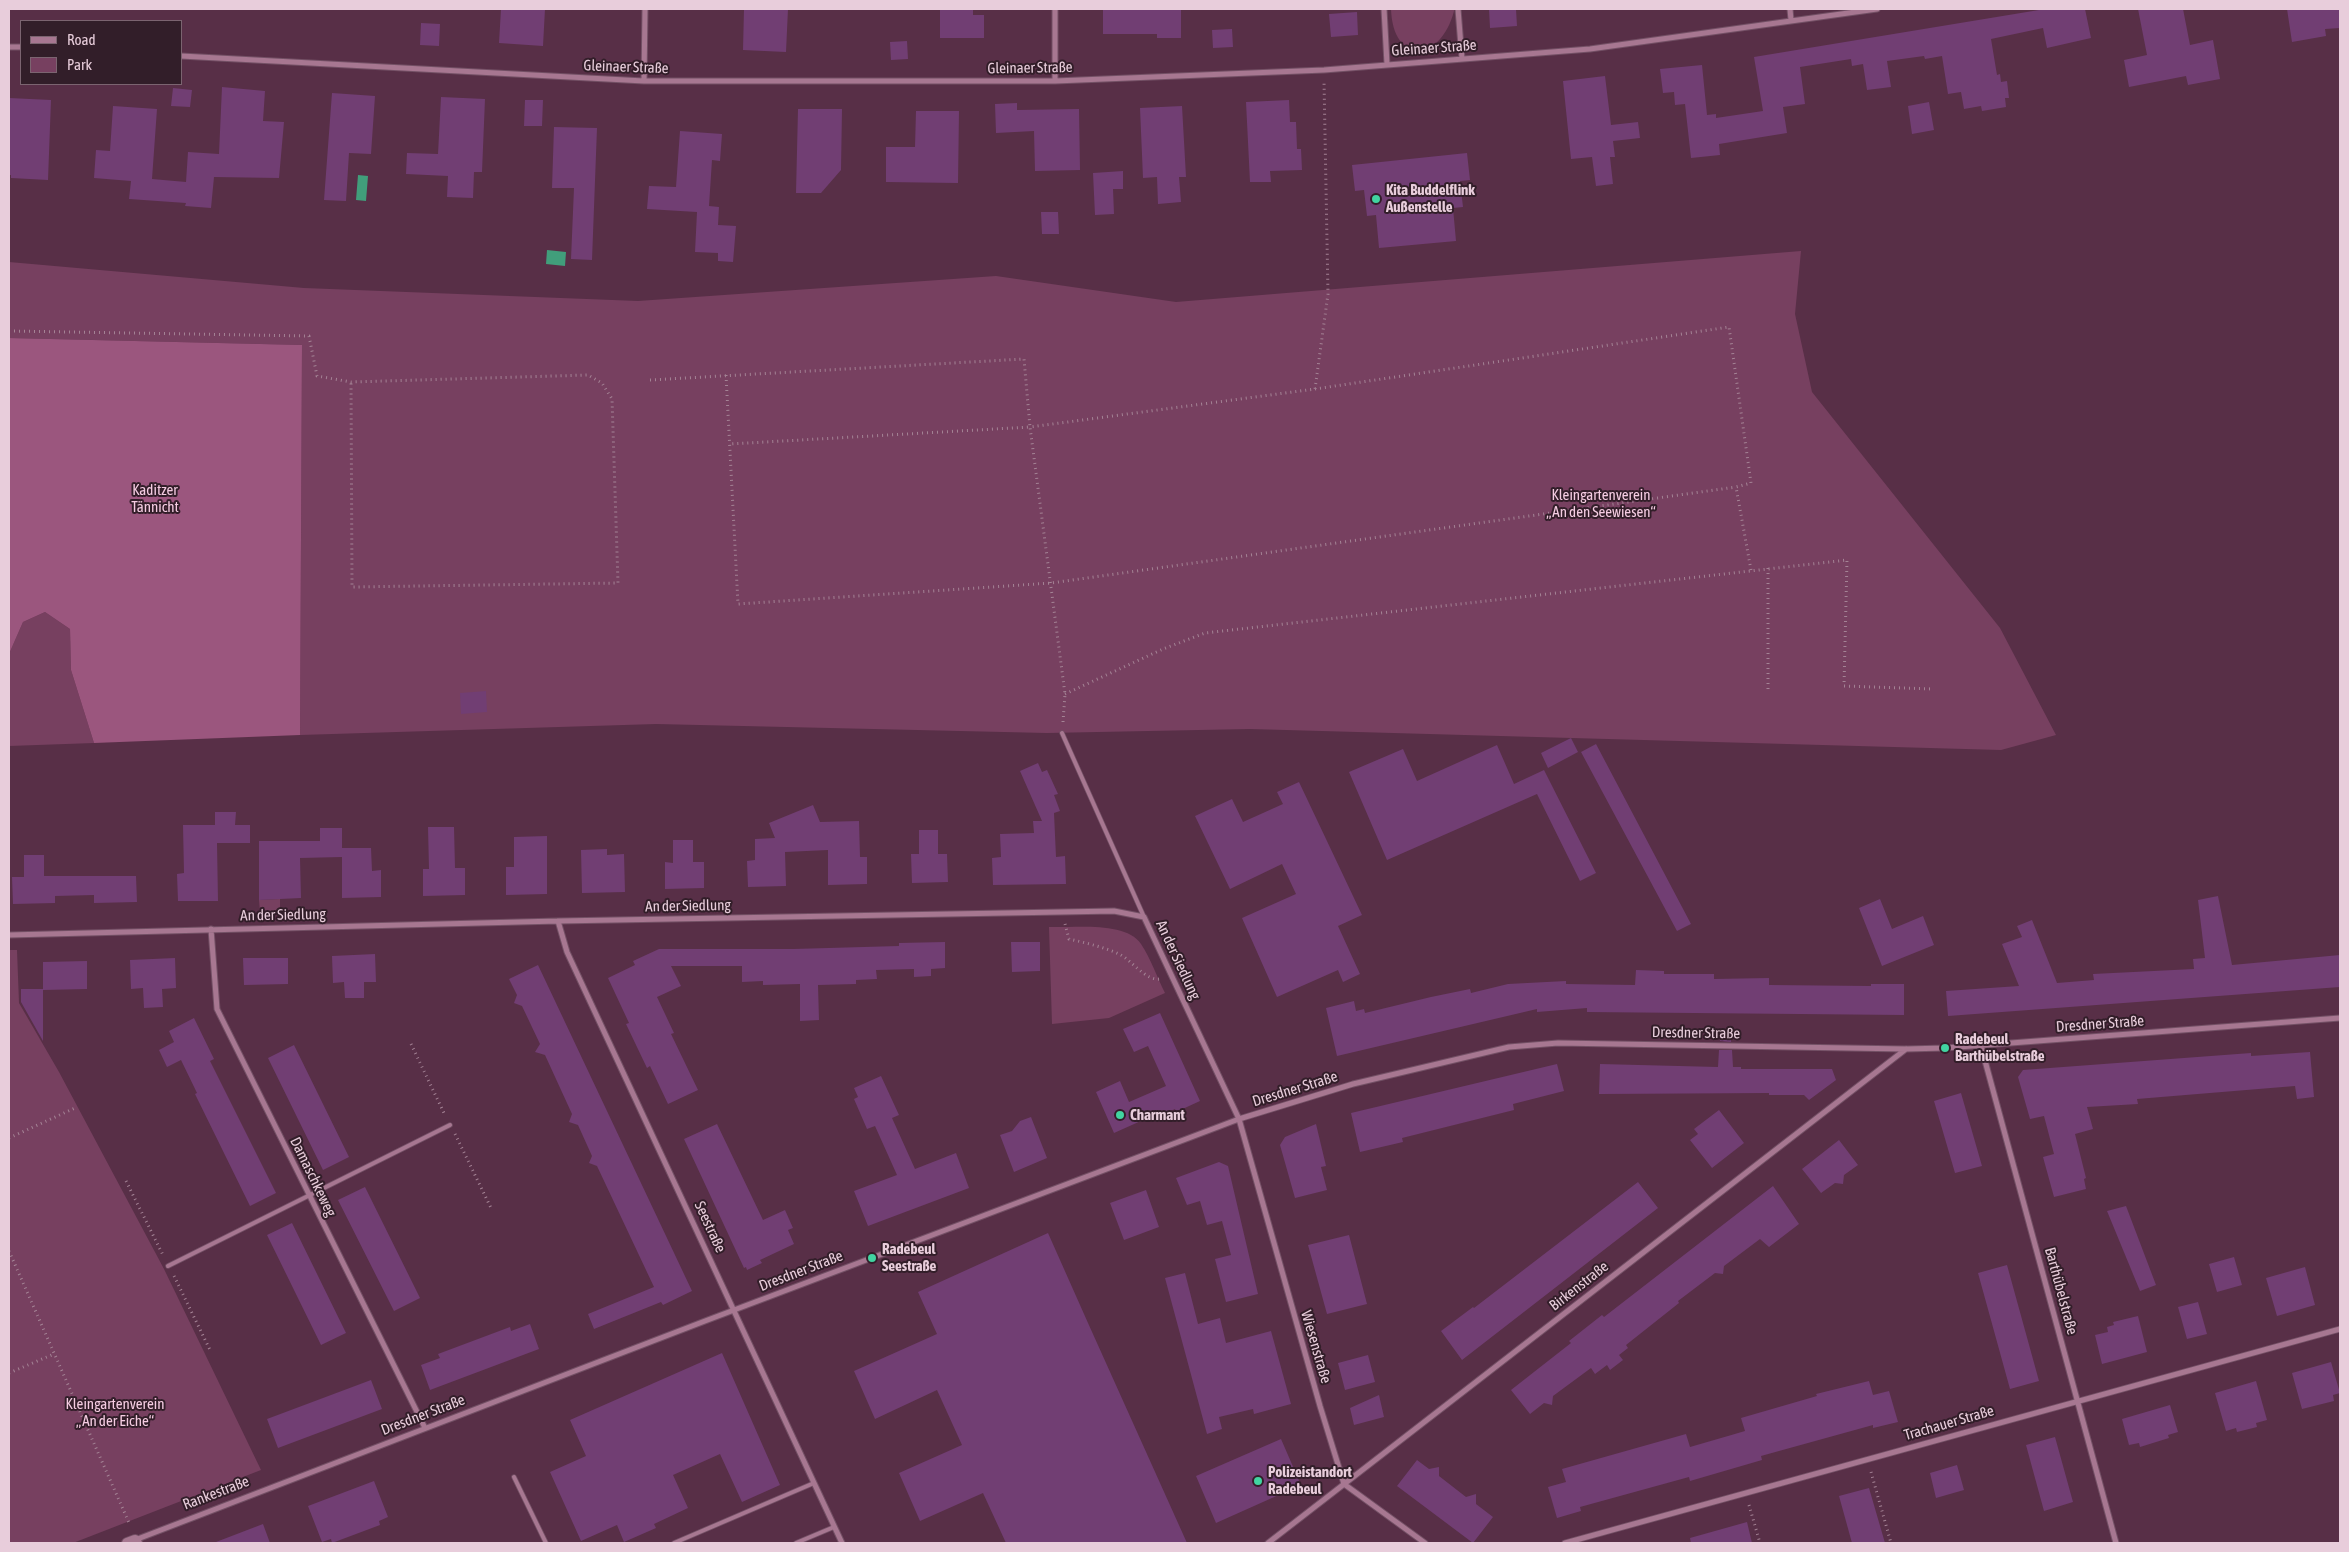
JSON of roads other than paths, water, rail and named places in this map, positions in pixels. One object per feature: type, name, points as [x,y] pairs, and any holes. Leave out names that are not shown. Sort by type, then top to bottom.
[{"type":"street","points":[[644,81],[645,9]]},
{"type":"street","points":[[1055,9],[1055,81]]},
{"type":"street","points":[[1384,9],[1387,64]]},
{"type":"street","points":[[1458,9],[1462,59]]},
{"type":"street","points":[[1790,9],[1791,20]]},
{"type":"street","name":"Gleinaer Straße","points":[[182,56],[644,81],[1055,81],[1324,70],[1590,49],[1876,9]]},
{"type":"street","name":"An der Siedlung","points":[[9,935],[558,921],[1114,911],[1144,917],[1174,977],[1239,1120]]},
{"type":"street","name":"Seestraße","points":[[558,921],[567,952],[842,1543]]},
{"type":"street","name":"Damaschkeweg","points":[[211,929],[217,1009],[308,1196],[425,1428]]},
{"type":"street","name":"Dresdner Straße","points":[[315,1470],[1239,1120],[1353,1084],[1508,1047],[1558,1043],[1906,1049],[1981,1046],[2340,1018]]},
{"type":"street","name":"Barthübelstraße","points":[[1981,1046],[2116,1543]]},
{"type":"street","name":"Birkenstraße","points":[[1268,1543],[1906,1049]]},
{"type":"street","name":"Wiesenstraße","points":[[1239,1120],[1344,1484]]},
{"type":"street","name":"Trachauer Straße","points":[[1565,1543],[2340,1329]]},
{"type":"street","name":"Rankestraße","points":[[133,1542],[315,1470]]},
{"type":"street","points":[[1344,1484],[1425,1543]]},
{"type":"lane","points":[[1062,733],[1144,917]]},
{"type":"lane","points":[[168,1266],[450,1125]]},
{"type":"lane","points":[[514,1477],[546,1543]]},
{"type":"lane","points":[[674,1543],[814,1483]]},
{"type":"lane","points":[[796,1543],[834,1527]]},
{"type":"place","name":"Kita Buddelflink Außenstelle","points":[[1376,199]]},
{"type":"place","name":"Radebeul Barthübelstraße","points":[[1945,1048]]},
{"type":"place","name":"Charmant","points":[[1120,1115]]},
{"type":"place","name":"Radebeul Seestraße","points":[[872,1258]]},
{"type":"place","name":"Polizeistandort Radebeul","points":[[1258,1481]]},
{"type":"park label","name":"Kaditzer Tännicht","points":[[155,498]]},
{"type":"park label","name":"Kleingartenverein „An den Seewiesen“","points":[[1601,504]]},
{"type":"park label","name":"Kleingartenverein „An der Eiche“","points":[[115,1412]]}]
